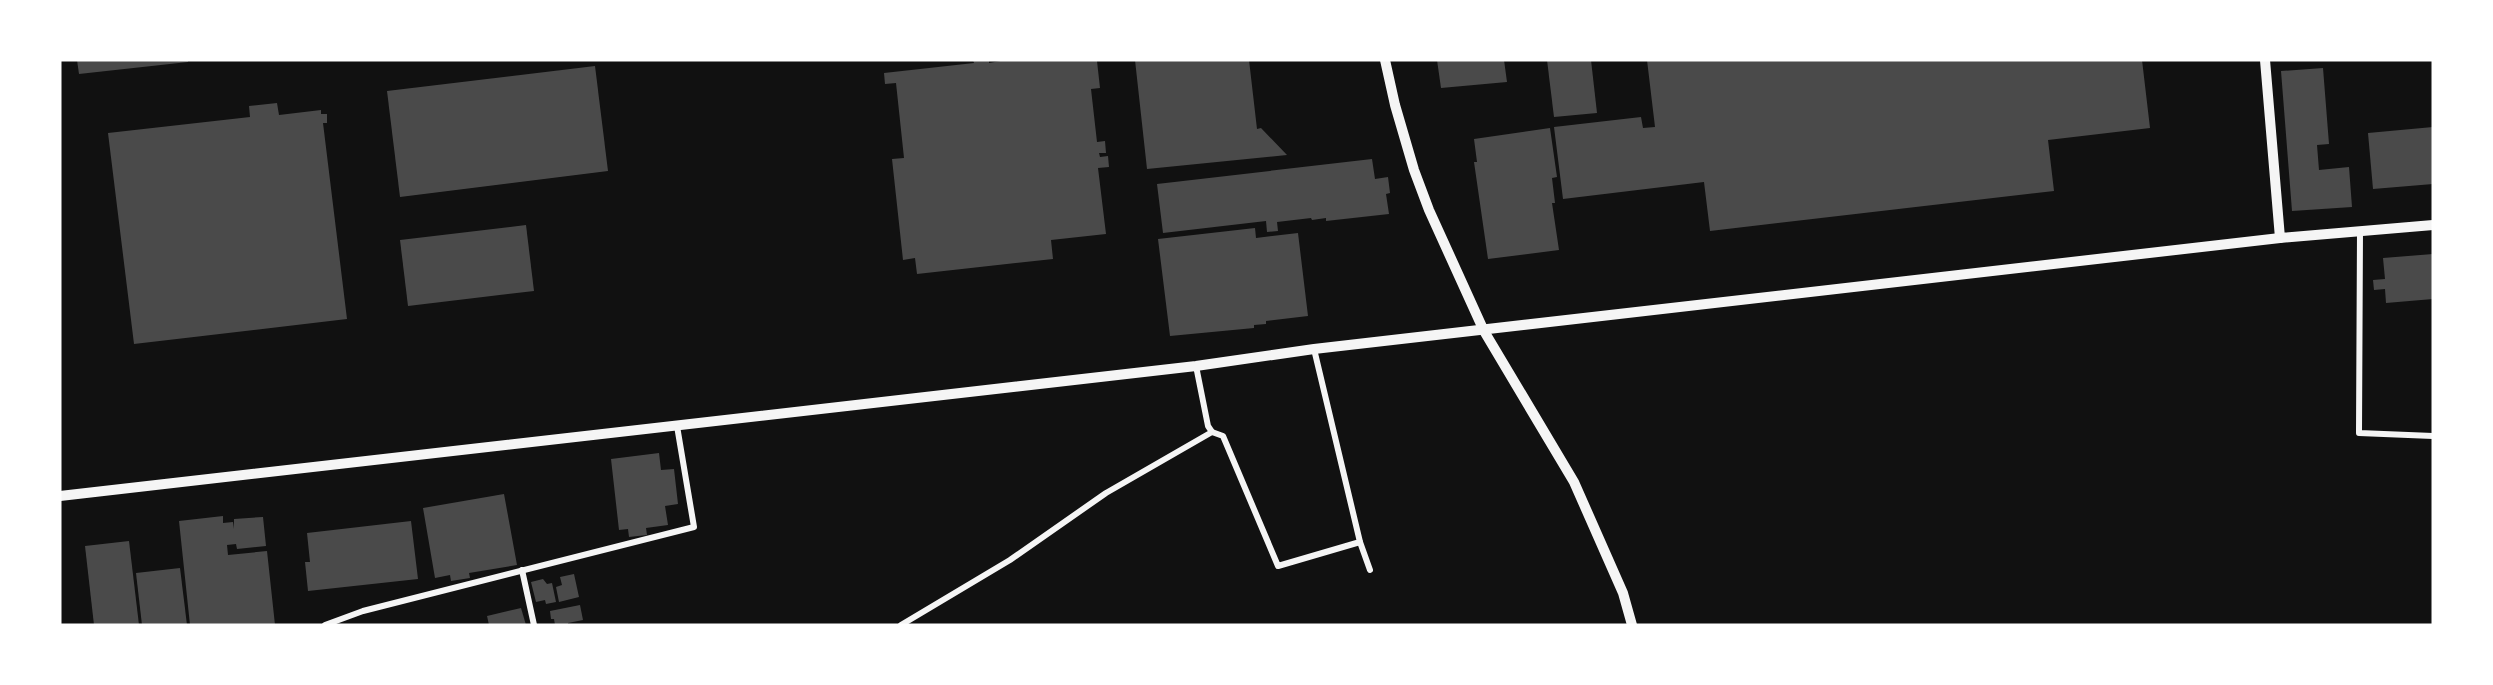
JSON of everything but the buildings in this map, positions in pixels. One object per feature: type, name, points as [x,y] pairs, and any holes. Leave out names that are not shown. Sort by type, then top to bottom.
[{"type":"street","points":[[1385,60],[1395,105],[1414,170],[1429,210],[1484,331],[1574,482],[1623,593],[1632,625]]},
{"type":"street","points":[[2265,60],[2280,238]]},
{"type":"street","points":[[60,496],[1196,366],[1314,349],[2280,238],[2433,225]]},
{"type":"street","points":[[2360,231],[2359,433],[2433,436]]},
{"type":"street","points":[[1314,349],[1360,542],[1370,570]]},
{"type":"street","points":[[1196,366],[1206,417],[1212,432],[1223,436],[1278,566],[1360,542]]},
{"type":"street","points":[[325,625],[363,611],[694,527],[677,426]]},
{"type":"street","points":[[901,625],[1010,560],[1106,493],[1212,432]]},
{"type":"street","points":[[522,570],[534,625]]}]
